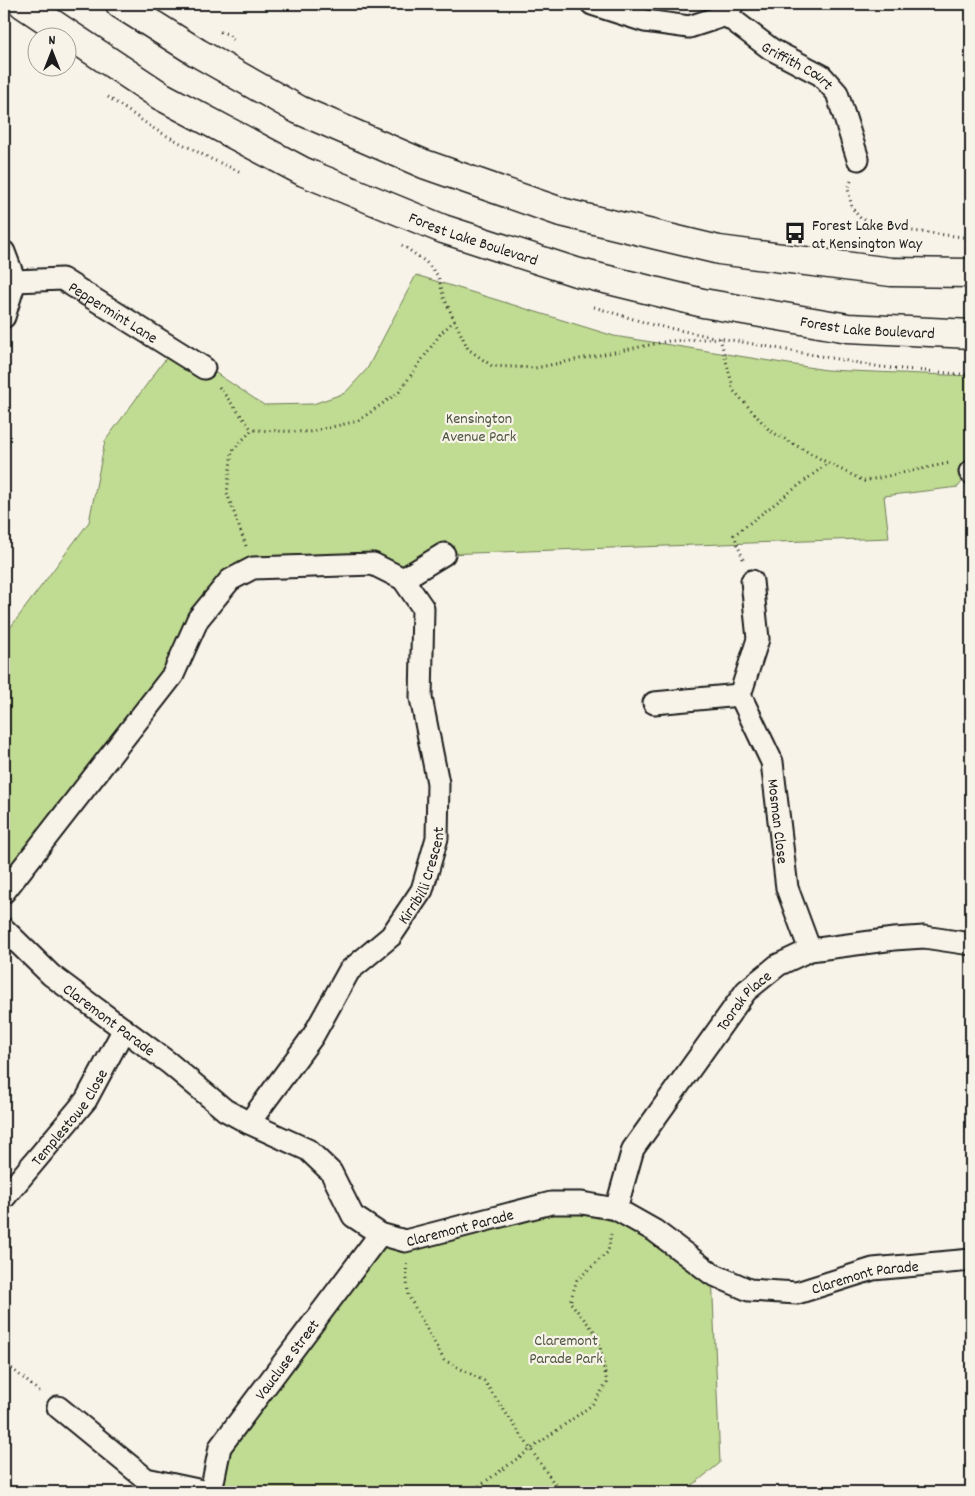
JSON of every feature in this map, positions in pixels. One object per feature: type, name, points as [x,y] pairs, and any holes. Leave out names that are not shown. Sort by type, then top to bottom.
[{"type":"main road","name":"Forest Lake Boulevard","points":[[23,4],[161,96],[304,172],[443,229],[576,272],[703,303],[848,328],[971,334]]},
{"type":"main road","points":[[120,4],[198,53],[299,110],[424,164],[561,212],[719,250],[891,272],[971,273]]},
{"type":"street","points":[[592,4],[645,21],[689,27],[729,9]]},
{"type":"street","name":"Griffith Court","points":[[729,9],[771,49],[821,75],[837,93],[858,160]]},
{"type":"street","points":[[4,252],[15,281],[4,317]]},
{"type":"street","name":"Peppermint Lane","points":[[15,281],[62,279],[204,368]]},
{"type":"street","points":[[403,579],[444,554]]},
{"type":"street","name":"Kirribilli Crescent","points":[[4,892],[173,675],[198,619],[230,580],[253,568],[373,564],[403,579],[423,608],[421,698],[438,783],[437,838],[422,890],[391,936],[349,971],[312,1036],[249,1123]]},
{"type":"street","points":[[654,703],[740,695],[758,639],[752,581]]},
{"type":"street","name":"Mosman Close","points":[[740,695],[772,762],[787,888],[810,950]]},
{"type":"street","name":"Claremont Parade","points":[[4,930],[51,975],[169,1063],[226,1110],[249,1123],[308,1150],[331,1172],[353,1216],[380,1234],[405,1241],[551,1203],[582,1203],[616,1209],[655,1230],[712,1274],[749,1290],[797,1292],[873,1268],[971,1260]]},
{"type":"street","name":"Toorak Place","points":[[616,1209],[633,1150],[746,992],[778,965],[810,950],[894,938],[924,937],[971,944]]},
{"type":"street","name":"Templestowe Close","points":[[4,1198],[86,1100],[124,1029]]},
{"type":"street","name":"Vaucluse Street","points":[[211,1492],[220,1447],[380,1234]]},
{"type":"street","points":[[58,1407],[146,1479],[207,1492]]},
{"type":"path","points":[[219,32],[228,34],[238,46]]},
{"type":"path","points":[[858,160],[848,189],[852,208],[861,219],[904,230],[971,238]]},
{"type":"path","points":[[253,568],[227,493],[232,451],[252,430],[309,432],[358,421],[399,392],[441,333],[454,321]]},
{"type":"path","points":[[720,338],[734,391],[770,431],[828,463],[864,481],[951,463],[970,473]]},
{"type":"path","points":[[204,368],[252,430]]},
{"type":"path","points":[[752,581],[734,535],[828,463]]},
{"type":"path","points":[[471,1492],[592,1405],[607,1383],[598,1336],[570,1302],[577,1280],[608,1252],[616,1209]]},
{"type":"path","points":[[405,1241],[408,1295],[444,1360],[484,1381],[560,1492]]},
{"type":"path","points":[[4,1362],[58,1407]]},
{"type":"green space","name":"Kensington Avenue Park","points":[[416,275],[614,336],[826,370],[971,376],[971,473],[958,487],[884,496],[889,538],[444,554],[403,579],[373,564],[230,580],[173,675],[4,892],[4,636],[89,522],[105,441],[175,346],[264,405],[313,404],[345,393],[367,369]]},
{"type":"green space","name":"Claremont Parade Park","points":[[551,1203],[616,1209],[712,1274],[720,1463],[684,1492],[211,1492],[220,1447],[380,1234],[405,1241]]},
{"type":"place","name":"Forest Lake Bvd at Kensington Way","points":[[795,233]]}]
